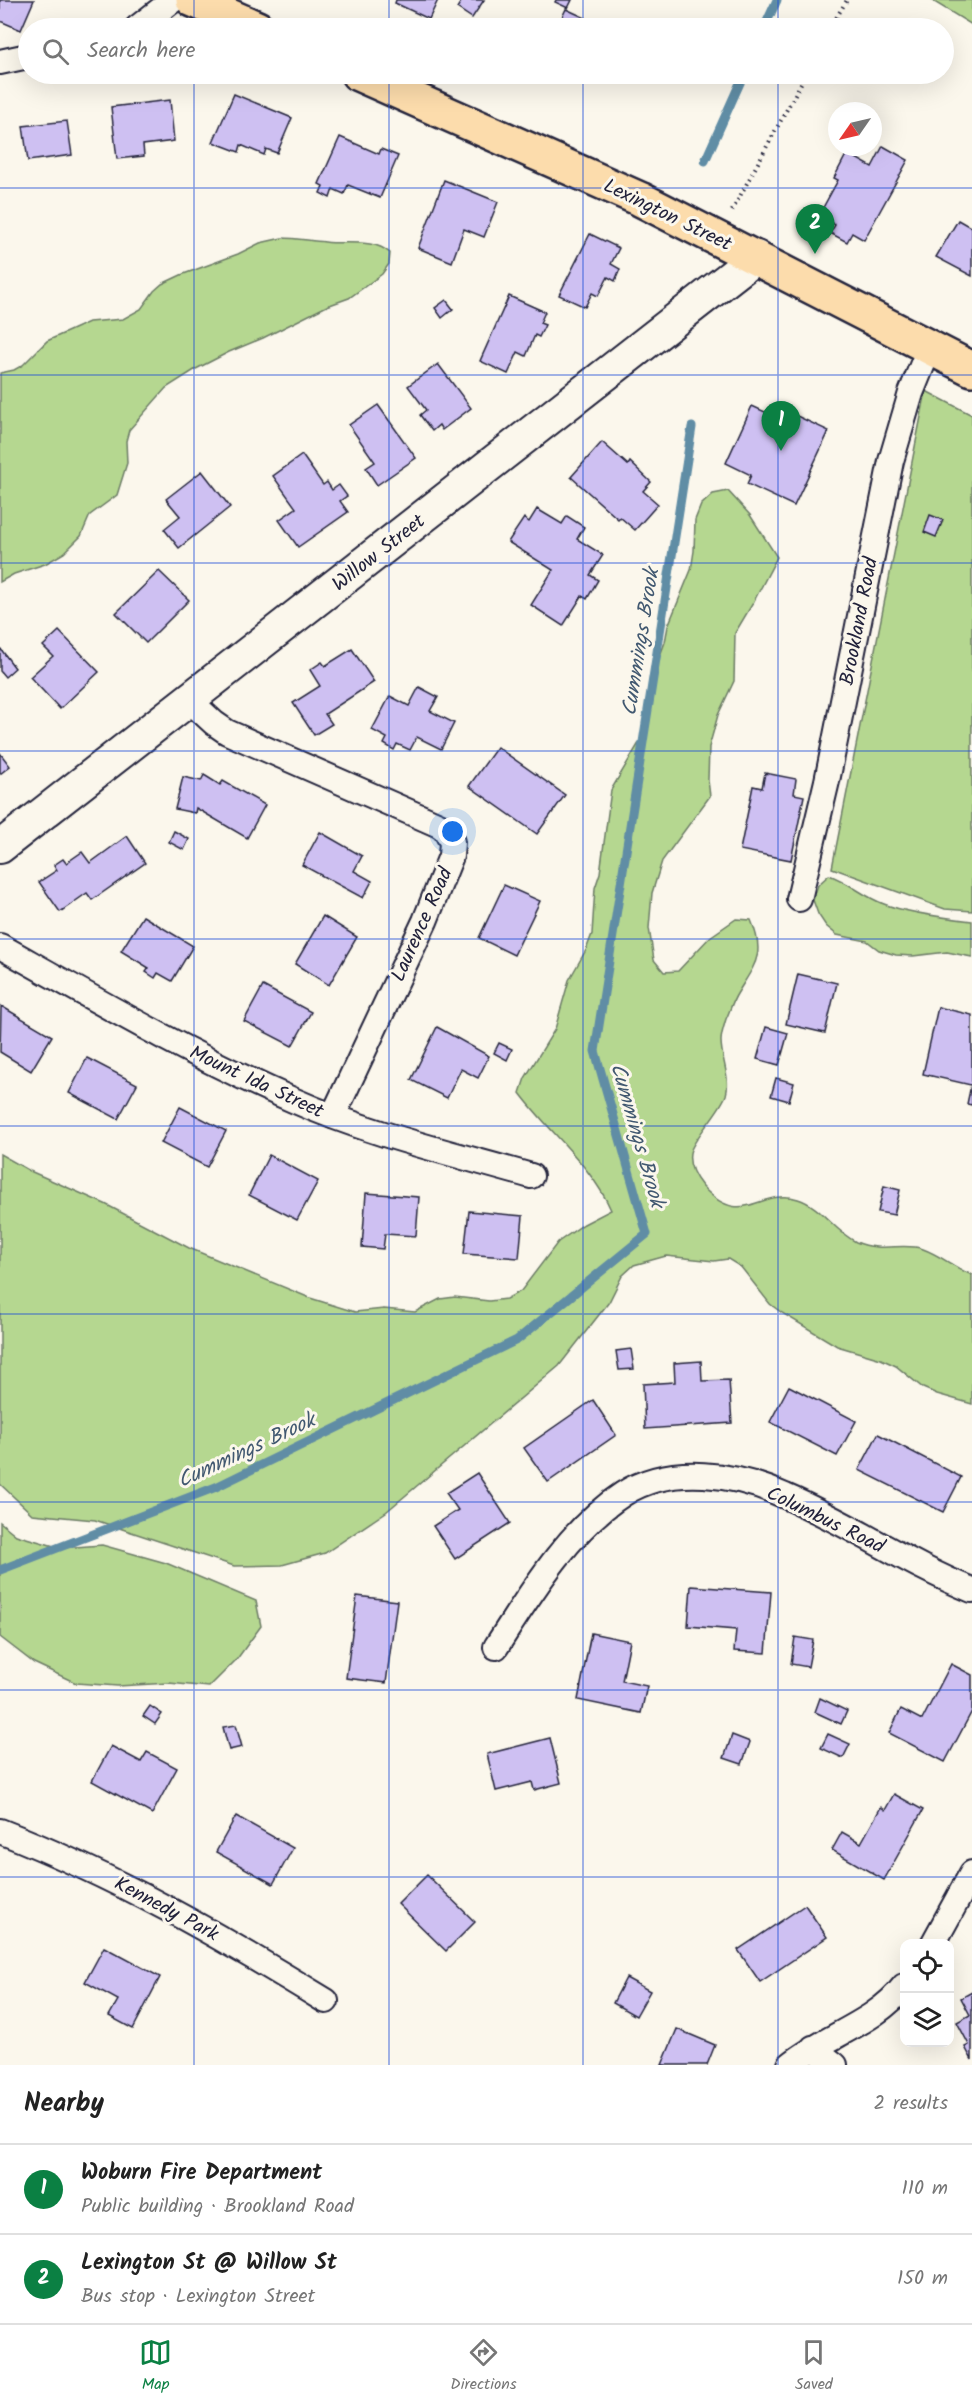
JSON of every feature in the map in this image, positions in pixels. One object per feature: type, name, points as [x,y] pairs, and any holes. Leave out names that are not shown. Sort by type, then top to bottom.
[{"type":"main road","points":[[193,0],[234,18]]},
{"type":"main road","name":"Lexington Street","points":[[381,84],[640,199],[972,369]]},
{"type":"street","points":[[150,18],[173,0]]},
{"type":"street","points":[[0,62],[18,58]]},
{"type":"street","name":"Willow Street","points":[[0,848],[756,257]]},
{"type":"street","name":"Brookland Road","points":[[799,899],[827,781],[891,461],[911,393],[930,346]]},
{"type":"street","name":"Laurence Road","points":[[189,700],[227,732],[439,825],[445,829],[452,842],[451,855],[424,921],[333,1116]]},
{"type":"street","name":"Mount Ida Street","points":[[0,945],[172,1042],[239,1076],[333,1116],[426,1147],[531,1176]]},
{"type":"street","name":"Columbus Road","points":[[496,1647],[550,1566],[607,1506],[642,1485],[696,1474],[724,1477],[784,1495],[972,1590]]},
{"type":"street","name":"Kennedy Park","points":[[0,1831],[112,1878],[229,1942],[326,2001]]},
{"type":"street","points":[[936,1939],[972,1873]]},
{"type":"street","points":[[790,2065],[813,2048],[874,2012],[900,1989]]},
{"type":"street","points":[[813,2048],[835,2065]]},
{"type":"path","points":[[836,18],[847,0]]},
{"type":"path","points":[[717,238],[801,84]]},
{"type":"green space","points":[[931,0],[972,0],[972,25]]},
{"type":"green space","points":[[282,238],[376,245],[390,253],[389,264],[382,274],[349,298],[229,352],[166,388],[129,430],[126,441],[127,463],[117,495],[90,515],[81,536],[64,553],[45,564],[14,574],[0,582],[0,373],[23,365],[47,341],[89,322],[123,319],[141,309],[162,284],[260,243]]},
{"type":"green space","points":[[926,391],[972,415],[972,911],[945,909],[832,868]]},
{"type":"green space","points":[[728,491],[750,515],[777,557],[735,633],[734,681],[718,715],[709,747],[710,796],[662,861],[652,893],[649,928],[654,960],[664,972],[678,971],[710,937],[736,919],[751,920],[758,942],[758,951],[753,967],[734,1000],[722,1033],[721,1048],[727,1075],[726,1095],[692,1148],[691,1166],[702,1186],[716,1199],[729,1205],[740,1207],[772,1198],[798,1199],[814,1207],[841,1232],[856,1242],[874,1247],[916,1247],[972,1275],[972,1404],[923,1388],[896,1366],[881,1359],[837,1346],[770,1304],[741,1267],[728,1259],[714,1261],[666,1256],[634,1265],[622,1276],[609,1302],[559,1366],[386,1512],[325,1553],[282,1565],[234,1566],[95,1520],[32,1514],[0,1484],[0,1154],[30,1171],[105,1204],[189,1248],[310,1298],[355,1312],[384,1309],[415,1312],[440,1299],[455,1297],[489,1301],[506,1299],[521,1291],[558,1242],[584,1224],[611,1210],[582,1164],[520,1093],[525,1078],[555,1029],[569,980],[592,934],[595,888],[600,873],[611,790],[642,738],[649,686],[665,642],[668,626],[691,570],[695,520],[701,505],[713,494]]},
{"type":"green space","points":[[829,875],[893,907],[927,915],[972,921],[972,957],[947,952],[913,956],[896,955],[879,950],[867,941],[837,935],[826,926],[813,900],[818,885]]},
{"type":"green space","points":[[0,1522],[16,1535],[61,1548],[102,1545],[166,1563],[256,1601],[261,1626],[237,1659],[209,1687],[169,1683],[118,1686],[76,1683],[34,1663],[0,1637]]},
{"type":"building","points":[[0,0],[34,0],[26,18],[18,18],[18,29],[0,21]]},
{"type":"building","points":[[396,0],[438,0],[429,18],[395,3]]},
{"type":"building","points":[[462,0],[484,0],[472,18],[457,8]]},
{"type":"building","points":[[556,0],[572,0],[568,8],[555,2]]},
{"type":"building","points":[[566,9],[585,18],[562,18]]},
{"type":"building","points":[[234,94],[292,118],[277,153],[266,149],[264,155],[241,145],[239,152],[213,142]]},
{"type":"building","points":[[170,100],[174,141],[143,145],[144,156],[117,159],[111,107]]},
{"type":"building","points":[[67,121],[72,155],[28,161],[23,126]]},
{"type":"building","points":[[340,137],[379,154],[381,149],[398,156],[380,198],[348,185],[344,194],[333,189],[330,198],[320,193],[323,186],[319,184]]},
{"type":"building","points":[[883,146],[908,160],[864,240],[852,233],[847,242],[830,233],[835,225],[819,215],[838,180],[834,178],[845,156],[852,156],[872,167],[878,156],[882,156]]},
{"type":"building","points":[[444,180],[498,202],[484,237],[464,229],[452,262],[418,248]]},
{"type":"building","points":[[958,220],[972,228],[972,276],[936,257]]},
{"type":"building","points":[[590,234],[619,248],[611,264],[620,269],[615,281],[608,277],[598,296],[592,293],[585,307],[559,295]]},
{"type":"building","points":[[509,296],[545,312],[540,323],[545,325],[539,337],[535,335],[526,356],[518,352],[508,374],[480,361]]},
{"type":"building","points":[[446,300],[453,309],[442,318],[435,308]]},
{"type":"building","points":[[438,364],[471,408],[442,430],[439,425],[432,431],[420,415],[426,410],[408,386]]},
{"type":"building","points":[[378,405],[416,458],[377,485],[366,468],[375,462],[349,425]]},
{"type":"building","points":[[752,406],[778,418],[782,409],[829,431],[794,506],[747,484],[751,475],[726,463]]},
{"type":"building","points":[[602,442],[628,465],[630,462],[651,482],[643,491],[658,504],[635,530],[620,517],[618,519],[571,477]]},
{"type":"building","points":[[302,455],[323,485],[327,482],[332,490],[339,485],[347,496],[340,501],[348,512],[298,547],[279,520],[296,508],[273,476]]},
{"type":"building","points":[[202,471],[230,507],[179,548],[164,529],[180,516],[166,499]]},
{"type":"building","points":[[537,509],[562,524],[567,516],[584,527],[577,539],[603,555],[590,575],[598,580],[587,599],[582,596],[563,626],[531,605],[553,570],[508,542],[524,518],[529,522]]},
{"type":"building","points":[[930,515],[943,520],[936,537],[924,532]]},
{"type":"building","points":[[159,571],[189,600],[146,643],[116,613]]},
{"type":"building","points":[[59,631],[99,672],[60,709],[30,677],[53,656],[43,646]]},
{"type":"building","points":[[0,648],[15,668],[5,677],[0,671]]},
{"type":"building","points":[[352,649],[374,682],[325,714],[332,724],[314,735],[293,703],[320,686],[310,670],[322,662],[325,666]]},
{"type":"building","points":[[419,687],[438,697],[430,711],[454,723],[441,749],[417,737],[410,750],[397,744],[394,750],[384,744],[387,738],[372,730],[390,696],[409,706]]},
{"type":"building","points":[[497,747],[565,795],[537,834],[469,786]]},
{"type":"building","points":[[0,753],[10,766],[0,774]]},
{"type":"building","points":[[765,773],[796,779],[794,794],[804,796],[791,860],[740,850],[753,786],[762,788]]},
{"type":"building","points":[[204,775],[220,785],[223,781],[265,805],[247,838],[196,808],[195,813],[175,809],[183,777],[201,781]]},
{"type":"building","points":[[174,831],[189,839],[184,850],[169,842]]},
{"type":"building","points":[[320,832],[362,856],[354,871],[372,881],[363,898],[302,865]]},
{"type":"building","points":[[127,836],[145,863],[92,900],[87,893],[60,912],[39,882],[57,870],[54,865],[63,859],[66,863],[82,852],[90,863]]},
{"type":"building","points":[[504,885],[540,901],[514,955],[479,938]]},
{"type":"building","points":[[143,916],[193,946],[172,981],[158,973],[155,978],[146,972],[149,968],[121,951]]},
{"type":"building","points":[[323,916],[357,937],[329,985],[295,964]]},
{"type":"building","points":[[798,974],[837,983],[825,1033],[786,1024]]},
{"type":"building","points":[[263,986],[311,1012],[292,1046],[244,1021]]},
{"type":"building","points":[[1,1006],[52,1036],[31,1071],[0,1052]]},
{"type":"building","points":[[938,1007],[972,1015],[972,1105],[967,1104],[971,1085],[923,1074]]},
{"type":"building","points":[[437,1027],[489,1056],[478,1078],[461,1069],[447,1098],[411,1080]]},
{"type":"building","points":[[766,1027],[788,1033],[779,1065],[757,1059]]},
{"type":"building","points":[[499,1043],[512,1049],[507,1060],[494,1053]]},
{"type":"building","points":[[87,1058],[137,1084],[118,1119],[69,1093]]},
{"type":"building","points":[[776,1078],[794,1083],[789,1101],[771,1096]]},
{"type":"building","points":[[180,1107],[226,1131],[207,1167],[161,1143]]},
{"type":"building","points":[[269,1155],[318,1181],[297,1220],[249,1195]]},
{"type":"building","points":[[884,1186],[900,1190],[894,1215],[878,1212]]},
{"type":"building","points":[[366,1193],[419,1197],[416,1236],[385,1234],[383,1249],[362,1247]]},
{"type":"building","points":[[469,1211],[523,1216],[519,1258],[464,1254]]},
{"type":"building","points":[[631,1349],[634,1369],[619,1370],[616,1351]]},
{"type":"building","points":[[701,1361],[702,1381],[729,1380],[732,1423],[645,1429],[643,1384],[675,1382],[674,1363]]},
{"type":"building","points":[[789,1386],[856,1421],[837,1456],[770,1422]]},
{"type":"building","points":[[593,1400],[616,1435],[548,1482],[524,1448]]},
{"type":"building","points":[[878,1434],[961,1477],[943,1512],[859,1470]]},
{"type":"building","points":[[477,1473],[510,1523],[455,1559],[433,1526],[458,1510],[446,1493]]},
{"type":"building","points":[[691,1586],[771,1592],[766,1653],[734,1651],[736,1630],[688,1626]]},
{"type":"building","points":[[357,1596],[397,1601],[386,1683],[346,1678]]},
{"type":"building","points":[[591,1633],[630,1641],[622,1681],[647,1686],[641,1713],[578,1700]]},
{"type":"building","points":[[795,1637],[813,1640],[808,1667],[791,1664]]},
{"type":"building","points":[[951,1664],[972,1675],[972,1711],[945,1762],[889,1733],[901,1709],[922,1720]]},
{"type":"building","points":[[820,1698],[847,1711],[841,1724],[815,1712]]},
{"type":"building","points":[[150,1706],[162,1714],[155,1724],[143,1716]]},
{"type":"building","points":[[236,1725],[242,1747],[229,1750],[223,1727]]},
{"type":"building","points":[[828,1734],[850,1744],[843,1758],[821,1748]]},
{"type":"building","points":[[732,1735],[750,1742],[742,1764],[724,1758]]},
{"type":"building","points":[[550,1738],[561,1783],[534,1790],[532,1782],[496,1791],[487,1754]]},
{"type":"building","points":[[111,1746],[141,1762],[147,1752],[177,1768],[152,1814],[92,1781]]},
{"type":"building","points":[[894,1794],[923,1810],[884,1880],[832,1850],[842,1832],[861,1843],[881,1807],[885,1810]]},
{"type":"building","points":[[236,1816],[293,1848],[273,1884],[216,1852]]},
{"type":"building","points":[[427,1875],[475,1922],[446,1951],[398,1904]]},
{"type":"building","points":[[805,1905],[827,1937],[760,1982],[738,1950]]},
{"type":"building","points":[[104,1947],[160,1977],[133,2029],[109,2016],[118,2000],[85,1982]]},
{"type":"building","points":[[626,1978],[650,1991],[636,2016],[613,2003]]},
{"type":"building","points":[[972,1992],[972,2060],[965,2047],[969,2045],[957,2022],[970,2015],[961,1998]]},
{"type":"building","points":[[677,2029],[715,2045],[707,2065],[662,2065]]},
{"type":"waterway","name":"Cummings Brook","points":[[769,18],[777,0]]},
{"type":"waterway","name":"Cummings Brook","points":[[705,161],[740,84]]},
{"type":"waterway","name":"Cummings Brook","points":[[0,1570],[216,1487],[517,1340],[647,1234],[595,1051],[692,427]]},
{"type":"place","name":"Lexington St @ Willow St","points":[[815,254]]},
{"type":"place","name":"Woburn Fire Department","points":[[781,451]]}]
